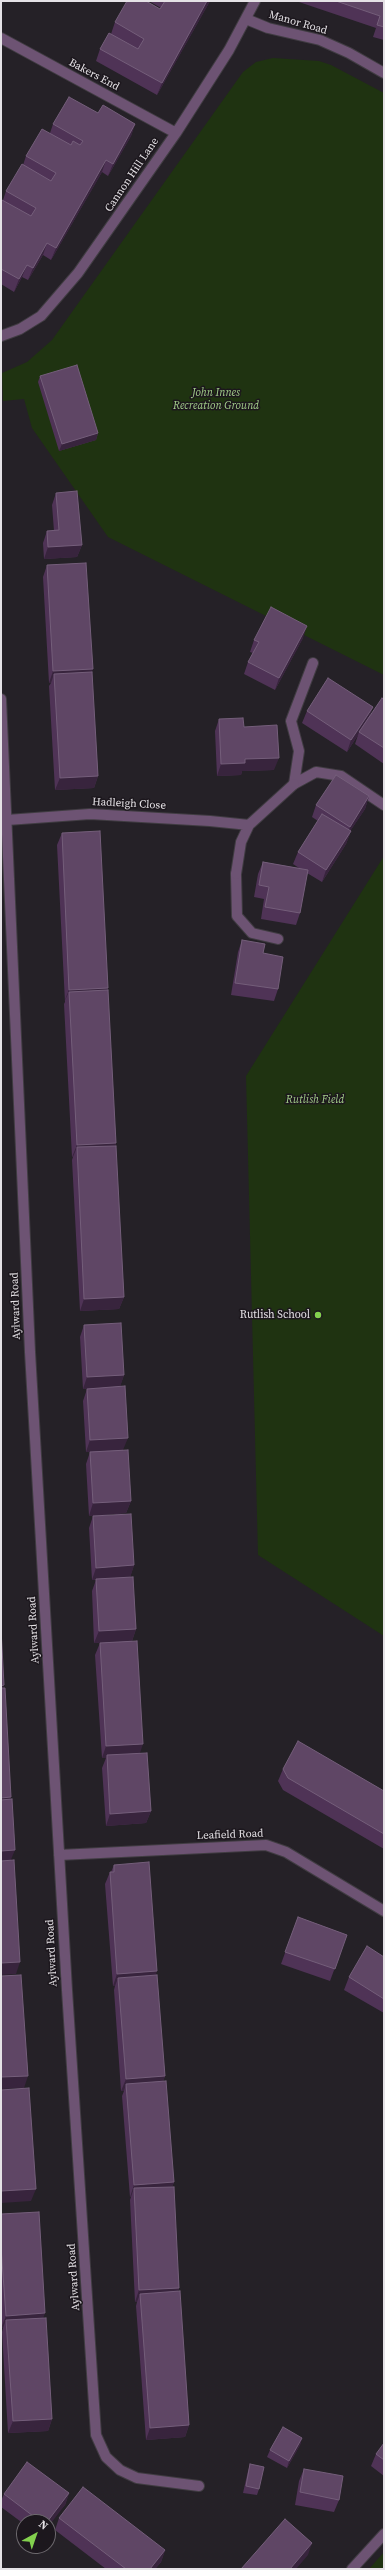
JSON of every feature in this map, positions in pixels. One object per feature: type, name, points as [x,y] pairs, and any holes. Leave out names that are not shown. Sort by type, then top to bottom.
[{"type":"street","name":"Cannon Hill Lane","points":[[1,336],[20,329],[41,316],[73,278],[176,133],[246,19],[255,1]]},
{"type":"street","name":"Manor Road","points":[[246,19],[268,28],[320,40],[349,53],[384,73]]},
{"type":"street","name":"Bakers End","points":[[1,38],[176,133]]},
{"type":"street","points":[[294,784],[299,751],[291,721],[313,663]]},
{"type":"street","name":"Aylward Road","points":[[1,699],[30,1344],[59,1855],[96,2435],[106,2456],[126,2473],[137,2478],[199,2486]]},
{"type":"street","points":[[278,939],[252,933],[237,916],[236,874],[241,842],[249,826],[294,784],[316,772],[341,776],[384,805]]},
{"type":"street","name":"Hadleigh Close","points":[[7,820],[90,814],[210,820],[249,826]]},
{"type":"street","name":"Leafield Road","points":[[59,1855],[266,1845],[286,1852],[384,1911]]},
{"type":"street","points":[[352,2569],[384,2534]]},
{"type":"green space","name":"John Innes Recreation Ground","points":[[273,58],[319,61],[331,65],[384,93],[384,675],[108,537],[32,428],[24,399],[3,401],[2,373],[27,362],[52,340],[243,72],[256,62]]},
{"type":"green space","name":"Rutlish Field","points":[[384,856],[384,1636],[258,1555],[246,1076]]},
{"type":"green space","points":[[384,2552],[384,2569],[369,2569]]},
{"type":"building","points":[[127,1],[146,1],[160,9],[165,1],[207,1],[162,83],[100,49],[109,33],[138,49],[144,39],[115,22]]},
{"type":"building","points":[[336,1],[384,1],[384,27],[377,25],[380,16]]},
{"type":"building","points":[[69,97],[98,113],[103,105],[135,124],[113,164],[106,160],[56,248],[47,243],[33,268],[27,265],[19,279],[1,269],[1,202],[2,200],[31,216],[36,208],[6,191],[22,164],[51,181],[56,173],[26,156],[42,129],[71,145],[73,141],[80,145],[83,141],[53,124]]},
{"type":"building","points":[[77,365],[98,433],[62,444],[40,376]]},
{"type":"building","points":[[77,491],[82,545],[48,547],[47,531],[59,530],[56,493]]},
{"type":"building","points":[[86,563],[93,669],[53,671],[47,565]]},
{"type":"building","points":[[271,607],[307,626],[279,678],[248,662],[259,642],[254,640]]},
{"type":"building","points":[[92,672],[98,776],[60,778],[54,674]]},
{"type":"building","points":[[328,678],[373,707],[351,740],[307,711]]},
{"type":"building","points":[[382,698],[384,700],[384,748],[359,732]]},
{"type":"building","points":[[243,718],[244,727],[277,725],[279,758],[245,759],[245,763],[221,764],[219,719]]},
{"type":"building","points":[[336,775],[369,796],[350,827],[316,805]]},
{"type":"building","points":[[322,814],[351,831],[326,870],[298,852]]},
{"type":"building","points":[[100,831],[108,988],[69,990],[62,833]]},
{"type":"building","points":[[263,862],[308,870],[300,913],[265,907],[269,887],[259,885]]},
{"type":"building","points":[[242,940],[265,944],[263,953],[283,957],[278,989],[235,983]]},
{"type":"building","points":[[108,990],[116,1143],[77,1145],[69,992]]},
{"type":"building","points":[[116,1146],[124,1297],[84,1299],[77,1147]]},
{"type":"building","points":[[121,1323],[124,1375],[87,1377],[84,1325]]},
{"type":"building","points":[[125,1386],[128,1438],[90,1440],[87,1389]]},
{"type":"building","points":[[128,1450],[131,1501],[93,1503],[90,1452]]},
{"type":"building","points":[[131,1514],[134,1565],[96,1568],[93,1516]]},
{"type":"building","points":[[133,1577],[136,1629],[99,1631],[96,1579]]},
{"type":"building","points":[[1,1629],[4,1685],[1,1686]]},
{"type":"building","points":[[137,1641],[143,1744],[106,1746],[100,1643]]},
{"type":"building","points":[[1,1688],[5,1688],[11,1797],[1,1798]]},
{"type":"building","points":[[298,1741],[384,1791],[384,1834],[288,1778],[283,1769]]},
{"type":"building","points":[[147,1753],[151,1811],[110,1814],[107,1755]]},
{"type":"building","points":[[12,1799],[15,1850],[1,1851],[1,1800]]},
{"type":"building","points":[[14,1860],[20,1962],[1,1963],[1,1861]]},
{"type":"building","points":[[149,1862],[157,1971],[117,1974],[110,1872],[114,1872],[114,1865]]},
{"type":"building","points":[[298,1917],[347,1935],[335,1969],[285,1952]]},
{"type":"building","points":[[367,1946],[384,1957],[384,1999],[349,1977]]},
{"type":"building","points":[[21,1975],[28,2076],[1,2077],[1,1976]]},
{"type":"building","points":[[157,1975],[165,2076],[126,2079],[118,1978]]},
{"type":"building","points":[[166,2081],[174,2182],[134,2185],[126,2084]]},
{"type":"building","points":[[29,2088],[36,2189],[1,2191],[1,2090]]},
{"type":"building","points":[[174,2187],[179,2288],[139,2290],[134,2188]]},
{"type":"building","points":[[39,2212],[45,2313],[6,2316],[1,2247],[1,2214]]},
{"type":"building","points":[[180,2291],[189,2425],[150,2428],[140,2294]]},
{"type":"building","points":[[46,2318],[52,2419],[13,2421],[6,2320]]},
{"type":"building","points":[[283,2427],[302,2438],[289,2461],[270,2450]]},
{"type":"building","points":[[384,2443],[384,2460],[376,2454]]},
{"type":"building","points":[[27,2462],[69,2493],[53,2514],[30,2514],[4,2494]]},
{"type":"building","points":[[250,2464],[264,2467],[259,2489],[246,2486]]},
{"type":"building","points":[[304,2469],[343,2476],[339,2500],[300,2492]]},
{"type":"building","points":[[83,2487],[165,2550],[150,2569],[126,2569],[59,2518]]},
{"type":"building","points":[[285,2519],[312,2543],[290,2569],[241,2569]]},
{"type":"place","name":"Rutlish School","points":[[318,1315]]}]
